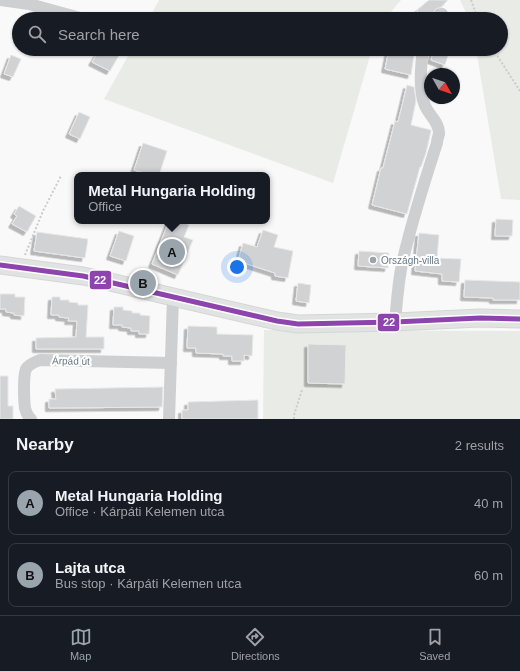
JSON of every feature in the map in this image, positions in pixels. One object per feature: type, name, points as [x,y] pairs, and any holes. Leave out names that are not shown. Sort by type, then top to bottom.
[{"type":"street","points":[[0,0],[29,4],[58,12]]},
{"type":"street","points":[[395,322],[397,293],[412,222],[437,143],[439,132],[437,123],[424,103],[421,65],[422,56]]},
{"type":"street","points":[[0,265],[83,276],[277,321],[298,324],[480,318],[520,319]]},
{"type":"street","points":[[169,419],[173,297]]},
{"type":"street","name":"Árpád út","points":[[31,419],[28,417],[25,409],[24,379],[26,369],[32,363],[40,360],[171,363]]},
{"type":"path","points":[[471,0],[475,12]]},
{"type":"path","points":[[497,56],[520,91]]},
{"type":"path","points":[[20,267],[43,211],[61,176]]},
{"type":"path","points":[[294,419],[302,390]]},
{"type":"shaded area","points":[[159,0],[401,0],[391,12],[153,12]]},
{"type":"shaded area","points":[[460,0],[520,0],[520,200],[501,199],[477,56],[508,56],[508,12],[466,12]]},
{"type":"shaded area","points":[[128,56],[370,56],[333,183],[104,99]]},
{"type":"shaded area","points":[[264,330],[520,331],[520,419],[263,419]]},
{"type":"building","points":[[429,0],[448,0],[433,12],[417,12],[417,10]]},
{"type":"building","points":[[11,55],[21,59],[13,77],[4,74]]},
{"type":"building","points":[[96,56],[119,56],[110,71],[92,62]]},
{"type":"building","points":[[388,56],[414,56],[411,75],[385,69]]},
{"type":"building","points":[[432,56],[448,56],[445,65],[431,60]]},
{"type":"building","points":[[407,85],[414,87],[416,101],[411,125],[431,131],[426,153],[420,167],[407,214],[372,205],[395,121],[398,122]]},
{"type":"building","points":[[79,112],[90,117],[80,139],[69,134]]},
{"type":"building","points":[[143,143],[167,151],[160,172],[140,172],[134,170]]},
{"type":"building","points":[[19,206],[36,216],[27,232],[12,224],[17,216],[14,214]]},
{"type":"building","points":[[496,219],[513,220],[512,236],[495,236]]},
{"type":"building","points":[[168,224],[189,225],[184,237],[193,240],[178,275],[152,264]]},
{"type":"building","points":[[263,230],[278,235],[274,247],[293,251],[288,278],[275,276],[275,273],[238,261],[243,243],[257,247]]},
{"type":"building","points":[[119,231],[134,236],[126,261],[110,256]]},
{"type":"building","points":[[37,232],[88,239],[85,258],[34,251]]},
{"type":"building","points":[[419,233],[439,235],[437,258],[461,259],[459,282],[442,281],[442,274],[415,271]]},
{"type":"building","name":"Országh-villa","points":[[359,251],[389,253],[388,268],[358,266]]},
{"type":"building","points":[[465,280],[520,282],[520,300],[493,300],[493,298],[464,297]]},
{"type":"building","points":[[298,283],[311,285],[309,303],[296,301]]},
{"type":"building","points":[[0,294],[15,294],[15,297],[25,297],[24,316],[14,315],[14,313],[6,312],[6,309],[0,309]]},
{"type":"building","points":[[52,297],[60,297],[60,300],[69,300],[69,302],[78,303],[78,305],[88,305],[86,337],[104,337],[104,349],[36,349],[36,338],[76,337],[77,321],[68,321],[69,318],[59,317],[59,315],[51,315]]},
{"type":"building","points":[[114,307],[123,307],[123,310],[132,311],[132,313],[140,313],[140,315],[150,316],[149,334],[139,334],[139,331],[131,331],[131,328],[122,327],[122,325],[113,325]]},
{"type":"building","points":[[188,326],[217,327],[217,334],[253,335],[252,356],[244,355],[244,361],[232,361],[232,356],[223,356],[223,354],[196,353],[196,348],[187,348]]},
{"type":"building","points":[[308,344],[346,345],[345,384],[308,383]]},
{"type":"building","points":[[0,376],[8,376],[8,406],[13,406],[13,419],[0,419]]},
{"type":"building","points":[[163,387],[162,407],[49,408],[49,399],[56,399],[55,389]]},
{"type":"building","points":[[258,400],[258,419],[182,419],[182,410],[188,410],[188,402]]},
{"type":"transit line","name":"22","points":[[0,265],[83,276],[277,321],[298,324],[480,318],[520,319]]},
{"type":"place","name":"Metal Hungaria Holding","points":[[172,252]]},
{"type":"place","name":"Országh-villa","points":[[373,260]]},
{"type":"place","name":"Lajta utca","points":[[143,283]]}]
